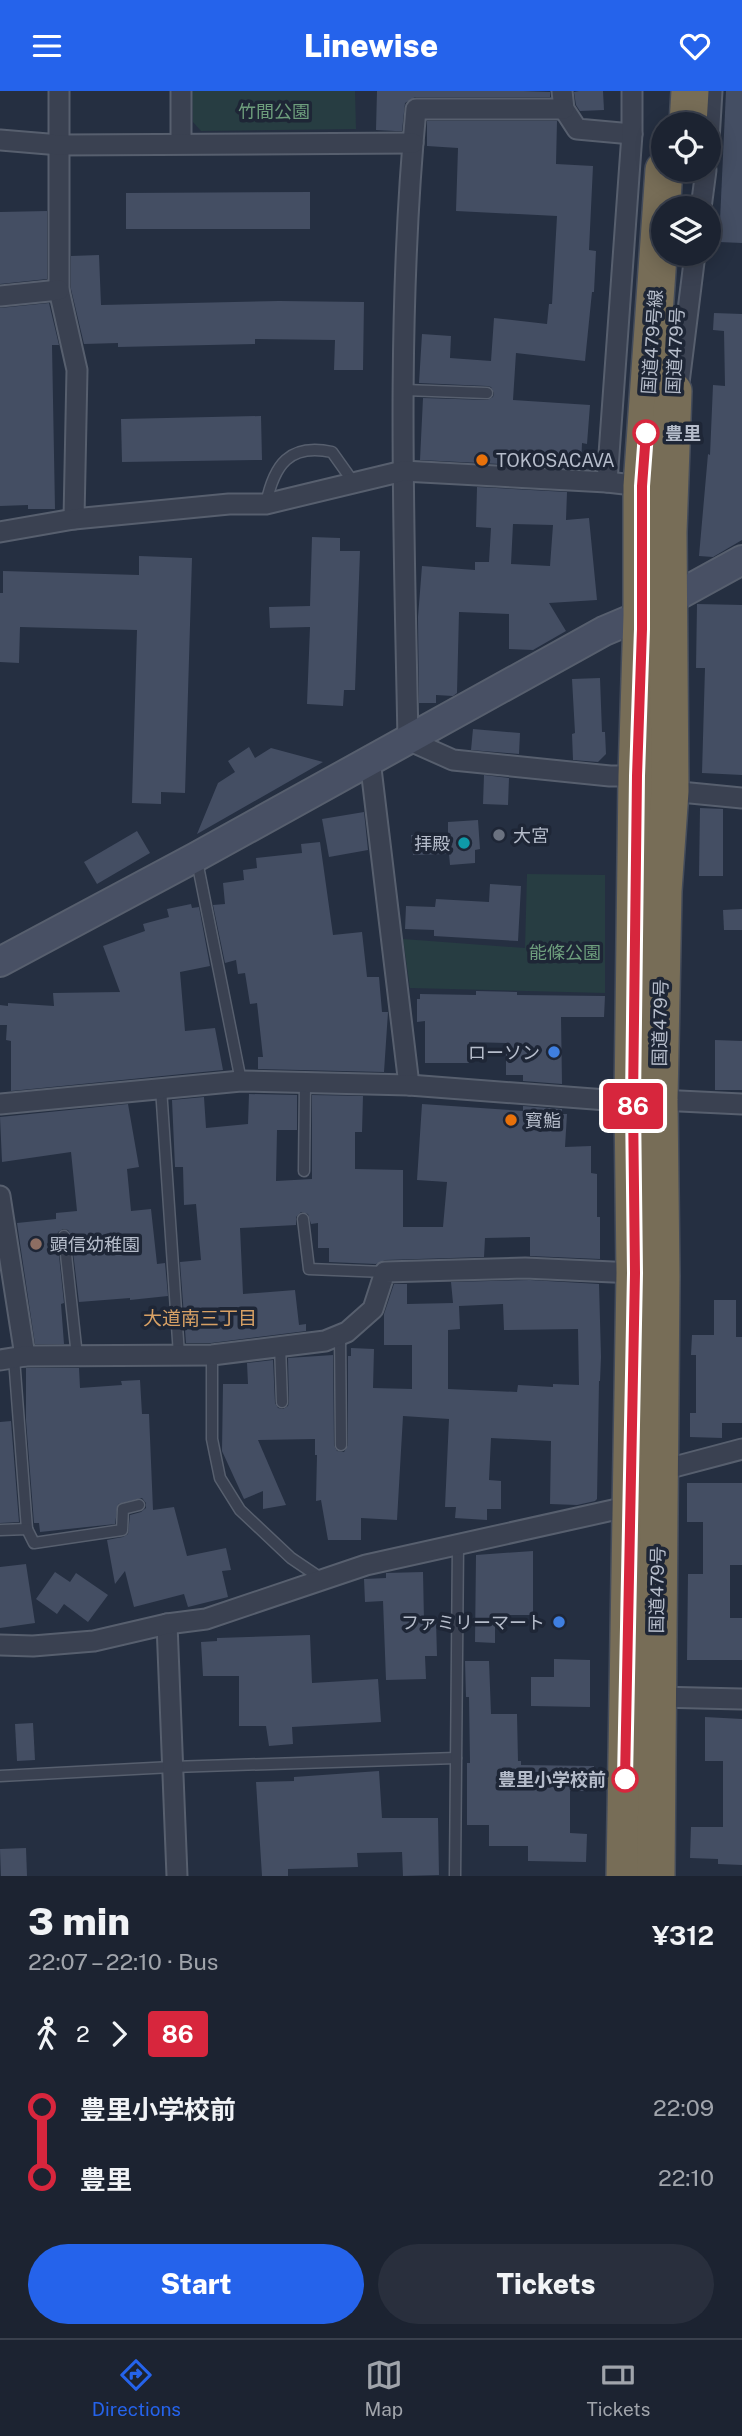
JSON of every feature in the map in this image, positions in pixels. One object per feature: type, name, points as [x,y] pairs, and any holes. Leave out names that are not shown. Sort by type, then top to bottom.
[{"type":"highway","points":[[667,112],[668,91]]},
{"type":"highway","points":[[689,112],[690,91]]},
{"type":"highway","name":"国道479号線","points":[[646,1101],[637,776],[656,608],[625,484],[663,182]]},
{"type":"highway","name":"国道479号","points":[[629,1876],[635,1273],[670,791],[656,608],[670,458],[679,266]]},
{"type":"highway","name":"国道479号","points":[[629,1876],[656,1697],[661,1276],[646,1101]]},
{"type":"street","points":[[59,91],[59,290],[77,370],[74,519]]},
{"type":"street","points":[[181,91],[181,143]]},
{"type":"street","points":[[0,532],[74,519],[229,504],[265,504],[403,471],[625,484],[632,91]]},
{"type":"street","points":[[711,112],[712,91]]},
{"type":"street","points":[[408,740],[403,471],[407,258],[416,109],[563,100],[577,129],[632,134]]},
{"type":"street","points":[[0,141],[60,145],[413,143]]},
{"type":"street","points":[[670,458],[694,266]]},
{"type":"street","points":[[0,296],[59,290]]},
{"type":"street","points":[[0,963],[604,631],[656,608],[742,560]]},
{"type":"street","points":[[408,740],[453,760],[610,776],[637,776]]},
{"type":"street","points":[[370,760],[409,1085]]},
{"type":"street","points":[[670,791],[742,798]]},
{"type":"street","points":[[0,1104],[241,1081],[409,1085],[646,1101],[742,1104]]},
{"type":"street","points":[[0,1196],[13,1358],[212,1355],[325,1341],[340,1335],[373,1309],[385,1272],[526,1268],[635,1273]]},
{"type":"street","points":[[0,1645],[33,1646],[94,1641],[167,1624],[206,1619],[366,1565],[631,1506],[659,1471],[742,1449]]},
{"type":"street","points":[[167,1624],[177,1876]]},
{"type":"street","points":[[656,1697],[742,1699]]},
{"type":"lane","points":[[405,390],[487,393]]},
{"type":"lane","points":[[265,504],[271,478],[284,461],[315,449],[332,452],[354,483]]},
{"type":"lane","points":[[196,857],[241,1081]]},
{"type":"lane","points":[[304,1171],[305,1083]]},
{"type":"lane","points":[[161,1088],[179,1355]]},
{"type":"lane","points":[[303,1219],[309,1269],[385,1272]]},
{"type":"lane","points":[[64,1236],[77,1356]]},
{"type":"lane","points":[[340,1335],[341,1445]]},
{"type":"lane","points":[[280,1345],[282,1402]]},
{"type":"lane","points":[[212,1355],[212,1439],[220,1478],[240,1510],[291,1557],[323,1579]]},
{"type":"lane","points":[[13,1358],[27,1529],[34,1543],[122,1530],[124,1509],[139,1505]]},
{"type":"lane","points":[[0,1530],[27,1529]]},
{"type":"lane","points":[[455,1876],[458,1543]]},
{"type":"lane","points":[[0,1776],[172,1767],[456,1758]]},
{"type":"green space","name":"竹間公園","points":[[192,91],[355,91],[356,129],[201,131],[193,122]]},
{"type":"green space","name":"能條公園","points":[[527,874],[605,875],[605,993],[410,988],[403,939],[525,948]]},
{"type":"building","points":[[377,91],[524,91],[550,92],[550,97],[415,97],[405,103],[402,131],[395,131],[376,130]]},
{"type":"building","points":[[603,91],[604,110],[580,111],[574,92]]},
{"type":"building","points":[[726,91],[742,91],[742,243],[721,242]]},
{"type":"building","points":[[427,121],[557,121],[556,164],[593,166],[589,250],[596,251],[585,361],[516,353],[513,400],[590,405],[587,444],[582,443],[581,468],[420,460],[423,398],[487,400],[493,397],[494,393],[491,387],[487,386],[419,383],[422,334],[451,336],[450,358],[491,361],[494,318],[547,324],[549,304],[552,304],[557,216],[456,211],[458,148],[427,146]]},
{"type":"building","points":[[310,192],[310,229],[126,229],[126,193]]},
{"type":"building","points":[[47,211],[47,279],[0,284],[0,212]]},
{"type":"building","points":[[99,255],[101,305],[364,302],[363,370],[334,370],[335,340],[255,339],[255,344],[118,347],[118,343],[84,344],[71,289],[71,256]]},
{"type":"building","points":[[49,303],[59,345],[52,345],[55,509],[28,509],[28,505],[0,506],[0,308]]},
{"type":"building","points":[[714,313],[742,314],[742,540],[713,557],[699,556],[708,454],[710,455],[713,385],[725,386],[724,331],[713,330]]},
{"type":"building","points":[[261,416],[262,460],[122,462],[121,419]]},
{"type":"building","points":[[477,487],[567,492],[566,520],[589,518],[597,600],[549,603],[566,631],[533,650],[509,649],[509,614],[459,612],[457,693],[453,696],[436,695],[436,703],[419,703],[418,617],[422,566],[475,570],[475,562],[489,562],[491,528],[476,527]],"holes":[[[513,524],[553,525],[550,566],[511,564]]]},
{"type":"building","points":[[312,537],[340,538],[340,551],[360,551],[355,690],[344,690],[343,706],[307,704],[310,627],[270,628],[269,607],[310,606]]},
{"type":"building","points":[[139,556],[192,558],[185,793],[161,792],[161,804],[132,803],[137,630],[20,627],[19,663],[0,662],[0,593],[3,593],[3,571],[139,575]]},
{"type":"building","points":[[697,604],[742,605],[742,775],[702,773],[705,668],[696,668]]},
{"type":"building","points":[[600,678],[602,732],[605,732],[606,754],[598,762],[573,760],[572,734],[575,733],[572,679]]},
{"type":"building","points":[[473,729],[520,733],[519,754],[471,750]]},
{"type":"building","points":[[249,747],[255,758],[271,748],[323,762],[197,834],[218,783],[235,772],[228,761]]},
{"type":"building","points":[[484,775],[509,778],[508,805],[483,804]]},
{"type":"building","points":[[700,808],[723,809],[723,876],[699,876]]},
{"type":"building","points":[[364,812],[368,850],[329,857],[322,819]]},
{"type":"building","points":[[478,820],[480,849],[475,850],[475,863],[450,865],[449,854],[413,855],[411,835],[448,834],[448,822]]},
{"type":"building","points":[[137,831],[150,853],[97,884],[84,862]]},
{"type":"building","points":[[320,842],[333,935],[362,932],[367,977],[379,977],[382,1012],[388,1012],[384,1072],[258,1069],[258,1057],[263,1057],[257,1003],[250,1004],[245,973],[238,974],[236,960],[225,963],[213,905],[225,904],[223,883],[244,880],[243,870],[257,868],[256,858],[302,853],[301,844]]},
{"type":"building","points":[[490,884],[521,886],[518,941],[434,936],[434,930],[405,929],[406,906],[435,907],[436,899],[489,902]]},
{"type":"building","points":[[191,904],[192,908],[199,907],[210,966],[180,972],[185,1031],[215,1028],[223,1070],[11,1091],[11,1041],[6,1040],[7,1025],[0,1025],[0,1005],[8,1006],[8,1003],[54,1006],[53,993],[120,992],[103,946],[145,931],[143,924],[169,917],[167,909]]},
{"type":"building","points":[[742,909],[742,930],[724,930],[723,910]]},
{"type":"building","points":[[476,991],[517,992],[517,995],[605,996],[604,1017],[561,1017],[562,1084],[523,1081],[523,1075],[506,1075],[506,1043],[469,1042],[469,1063],[425,1063],[425,1021],[417,1022],[417,999],[420,999],[420,994],[476,995]]},
{"type":"building","points":[[715,1040],[742,1041],[742,1090],[715,1090]]},
{"type":"building","points":[[249,1094],[297,1095],[297,1130],[277,1130],[276,1181],[312,1179],[312,1095],[363,1096],[362,1132],[355,1132],[355,1169],[403,1170],[403,1227],[443,1227],[447,1182],[417,1180],[422,1104],[523,1111],[523,1106],[562,1109],[562,1114],[567,1114],[565,1147],[591,1146],[591,1173],[597,1174],[600,1259],[530,1256],[530,1237],[485,1238],[484,1257],[385,1260],[376,1264],[329,1262],[329,1248],[318,1248],[318,1223],[311,1224],[308,1214],[301,1212],[296,1217],[296,1225],[240,1228],[243,1294],[295,1290],[299,1325],[306,1324],[306,1331],[211,1343],[186,1343],[180,1262],[201,1260],[196,1204],[184,1205],[183,1167],[175,1167],[172,1100],[204,1097],[206,1128],[248,1124]]},
{"type":"building","points":[[128,1104],[139,1167],[127,1169],[131,1211],[151,1209],[157,1264],[165,1263],[168,1296],[79,1302],[71,1235],[68,1230],[63,1229],[58,1232],[57,1237],[64,1303],[61,1304],[64,1344],[35,1344],[17,1223],[56,1219],[56,1213],[77,1211],[71,1152],[2,1162],[0,1117]]},
{"type":"building","points":[[530,1280],[599,1284],[601,1357],[597,1499],[577,1505],[550,1504],[551,1441],[491,1438],[489,1480],[501,1481],[501,1509],[487,1509],[487,1520],[455,1518],[456,1507],[445,1507],[449,1419],[403,1416],[397,1520],[361,1518],[361,1540],[328,1540],[321,1500],[316,1501],[315,1439],[258,1440],[286,1505],[263,1509],[263,1491],[244,1499],[222,1451],[223,1384],[248,1384],[247,1363],[273,1360],[275,1403],[278,1408],[283,1409],[289,1402],[288,1358],[333,1355],[334,1445],[337,1451],[344,1452],[348,1445],[348,1356],[351,1356],[351,1348],[374,1349],[373,1388],[412,1389],[412,1345],[384,1345],[384,1314],[394,1284],[407,1284],[407,1304],[453,1303],[451,1282]],"holes":[[[503,1304],[504,1330],[578,1329],[579,1385],[518,1385],[517,1392],[448,1389],[448,1330],[460,1329],[459,1306]]]},
{"type":"building","points":[[714,1300],[736,1300],[736,1337],[742,1337],[742,1423],[722,1423],[722,1438],[690,1437],[690,1413],[696,1413],[696,1355],[691,1355],[692,1335],[714,1335]]},
{"type":"building","points":[[26,1368],[79,1368],[80,1388],[122,1385],[121,1381],[140,1380],[142,1414],[149,1414],[153,1510],[174,1507],[187,1556],[226,1548],[231,1570],[222,1571],[228,1597],[188,1607],[184,1594],[134,1607],[125,1571],[115,1584],[107,1540],[128,1534],[130,1515],[146,1508],[142,1498],[118,1504],[115,1524],[40,1532],[39,1523],[34,1523],[26,1420]]},
{"type":"building","points":[[11,1421],[19,1522],[0,1523],[0,1422]]},
{"type":"building","points":[[687,1483],[742,1483],[742,1565],[730,1565],[730,1618],[742,1618],[742,1660],[687,1660],[688,1574],[703,1574],[703,1522],[687,1522]]},
{"type":"building","points":[[533,1551],[533,1615],[502,1615],[502,1619],[495,1619],[495,1643],[475,1642],[476,1555]]},
{"type":"building","points":[[26,1564],[35,1623],[0,1628],[0,1567]]},
{"type":"building","points":[[55,1572],[70,1582],[76,1573],[108,1595],[88,1622],[64,1604],[57,1614],[36,1599]]},
{"type":"building","points":[[423,1572],[424,1621],[436,1620],[437,1656],[425,1656],[426,1679],[386,1680],[383,1601],[365,1602],[364,1579],[386,1578],[386,1573]]},
{"type":"building","points":[[310,1635],[312,1683],[378,1679],[381,1722],[292,1727],[293,1744],[269,1746],[266,1726],[239,1726],[239,1676],[203,1676],[201,1642],[217,1641],[217,1638]]},
{"type":"building","points":[[554,1659],[590,1660],[590,1707],[531,1706],[531,1677],[554,1677]]},
{"type":"building","points":[[465,1661],[489,1661],[491,1714],[517,1714],[518,1761],[521,1761],[521,1765],[594,1766],[594,1791],[570,1791],[570,1833],[587,1834],[586,1862],[528,1861],[528,1846],[489,1846],[489,1825],[467,1825],[467,1763],[470,1763],[469,1697],[466,1697]]},
{"type":"building","points":[[705,1717],[742,1719],[742,1865],[718,1864],[718,1859],[690,1858],[691,1827],[723,1827],[723,1761],[705,1761]]},
{"type":"building","points":[[33,1723],[35,1760],[17,1761],[15,1724]]},
{"type":"building","points":[[379,1771],[382,1818],[438,1818],[439,1875],[403,1876],[402,1852],[357,1853],[358,1867],[288,1869],[288,1876],[262,1876],[256,1782],[294,1781],[294,1777]]},
{"type":"building","points":[[26,1848],[27,1876],[1,1876],[0,1849]]},
{"type":"bus line","name":"86","points":[[625,1779],[635,1273],[633,1102],[639,807],[637,776],[642,629],[642,486],[646,433]]},
{"type":"place","name":"豊里","points":[[646,433]]},
{"type":"place","name":"TOKOSACAVA","points":[[482,460]]},
{"type":"place","name":"大宮","points":[[499,835]]},
{"type":"place","name":"拝殿","points":[[464,843]]},
{"type":"place","name":"ローソン","points":[[554,1052]]},
{"type":"place","name":"寳鮨","points":[[511,1120]]},
{"type":"place","name":"顕信幼稚園","points":[[36,1244]]},
{"type":"place","name":"ファミリーマート","points":[[559,1622]]},
{"type":"place","name":"豊里小学校前","points":[[625,1779]]},
{"type":"district","name":"大道南三丁目","points":[[200,1318]]}]
